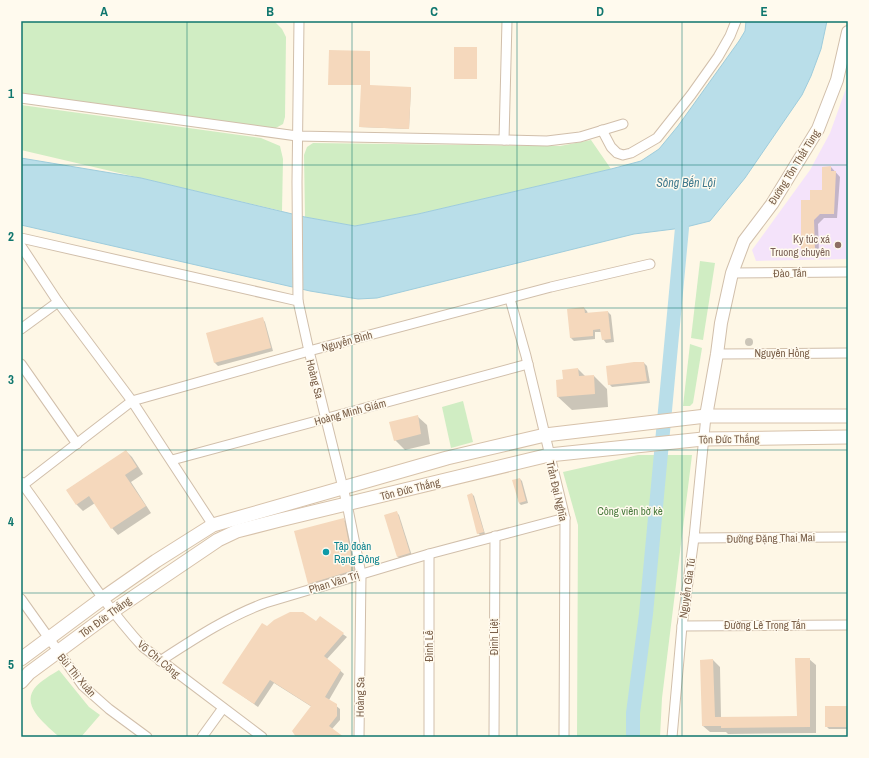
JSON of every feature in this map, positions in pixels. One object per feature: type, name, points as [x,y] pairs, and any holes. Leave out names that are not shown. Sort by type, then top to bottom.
[{"type":"main road","name":"Tôn Đức Thắng","points":[[21,660],[103,598],[156,561],[213,525],[447,458],[545,436],[706,416],[848,416]]},
{"type":"main road","name":"Tôn Đức Thắng","points":[[21,682],[29,673],[113,611],[218,540],[238,531],[549,456],[703,439],[848,437]]},
{"type":"street","name":"Hoàng Sa","points":[[299,21],[297,211],[298,301],[325,419],[347,504],[361,574],[359,737]]},
{"type":"street","points":[[504,140],[507,21]]},
{"type":"street","points":[[602,130],[611,147],[617,153],[623,155],[631,153],[656,138],[691,95],[713,63],[730,36],[736,21]]},
{"type":"street","name":"Đường Tôn Thất Tùng","points":[[706,416],[721,323],[732,273],[744,241],[772,204],[818,129],[837,80],[848,32]]},
{"type":"street","points":[[21,98],[298,136],[547,141],[580,137],[623,124]]},
{"type":"street","points":[[21,238],[298,301]]},
{"type":"street","points":[[21,246],[58,302],[132,401],[172,460],[213,525]]},
{"type":"street","name":"Nguyễn Bình","points":[[22,484],[132,401],[309,351],[551,287],[650,264]]},
{"type":"street","name":"Đào Tấn","points":[[732,273],[848,272]]},
{"type":"street","name":"Trần Đại Nghĩa","points":[[510,299],[528,364],[565,518],[564,737]]},
{"type":"street","points":[[21,329],[58,302]]},
{"type":"street","name":"Nguyên Hồng","points":[[717,354],[848,353]]},
{"type":"street","points":[[21,364],[77,444]]},
{"type":"street","name":"Hoàng Minh Giám","points":[[172,460],[528,364]]},
{"type":"street","name":"Nguyễn Gia Tú","points":[[672,737],[682,626],[694,538],[706,416]]},
{"type":"street","name":"Võ Chí Công","points":[[22,484],[103,598],[127,630],[143,648],[262,737]]},
{"type":"street","name":"Phan Văn Trị","points":[[160,662],[207,631],[244,611],[265,603],[429,554],[565,518]]},
{"type":"street","name":"Đinh Liệt","points":[[494,737],[495,536]]},
{"type":"street","name":"Đường Đặng Thai Mai","points":[[694,538],[848,537]]},
{"type":"street","name":"Đinh Lễ","points":[[429,554],[429,737]]},
{"type":"street","name":"Bùi Thị Xuân","points":[[21,599],[83,686],[109,709],[147,737]]},
{"type":"street","name":"Đường Lê Trọng Tấn","points":[[682,626],[848,625]]},
{"type":"street","points":[[202,737],[222,708]]},
{"type":"shaded area","points":[[848,83],[848,259],[756,261],[752,250],[810,170],[830,133]]},
{"type":"green space","points":[[274,21],[282,29],[286,37],[285,117],[283,124],[274,129],[21,94],[21,22]]},
{"type":"green space","points":[[21,105],[261,138],[280,146],[283,159],[282,211],[21,150]]},
{"type":"green space","points":[[591,140],[611,169],[418,214],[355,226],[305,217],[304,155],[307,147],[313,143],[560,146]]},
{"type":"green space","points":[[700,261],[715,263],[703,340],[691,338]]},
{"type":"green space","points":[[690,344],[702,348],[693,403],[690,406],[683,406]]},
{"type":"green space","points":[[463,401],[473,442],[451,448],[442,407]]},
{"type":"green space","name":"Công viên bờ kè","points":[[638,455],[692,455],[662,698],[660,737],[577,737],[578,525],[563,472]]},
{"type":"green space","points":[[59,670],[89,707],[100,715],[81,737],[59,737],[38,716],[31,703],[31,696],[36,686]]},
{"type":"water","name":"Sông Bến Lội","points":[[746,21],[827,21],[821,49],[802,95],[745,178],[710,221],[682,228],[634,234],[377,298],[358,299],[310,291],[21,225],[21,158],[141,178],[305,217],[355,226],[418,214],[641,161],[659,149],[678,126],[739,41],[745,31]]},
{"type":"building","points":[[454,47],[477,47],[477,79],[454,79]]},
{"type":"building","points":[[329,50],[370,51],[370,85],[411,87],[409,129],[359,127],[361,85],[328,85]]},
{"type":"building","points":[[831,166],[831,171],[836,171],[834,214],[820,214],[814,220],[815,249],[801,249],[801,200],[810,200],[810,190],[822,190],[822,167]]},
{"type":"building","points":[[584,307],[585,313],[608,311],[611,339],[602,340],[600,329],[593,330],[593,336],[570,338],[567,309]]},
{"type":"building","points":[[263,317],[271,348],[214,363],[206,333]]},
{"type":"building","points":[[644,362],[647,381],[608,385],[606,366]]},
{"type":"building","points":[[578,368],[579,376],[594,375],[595,394],[557,397],[556,380],[563,379],[562,370]]},
{"type":"building","points":[[418,415],[421,434],[394,441],[389,422]]},
{"type":"building","points":[[126,450],[137,467],[125,475],[146,506],[111,529],[89,496],[76,505],[66,490]]},
{"type":"building","points":[[520,478],[526,501],[519,503],[512,480]]},
{"type":"building","points":[[472,493],[484,532],[477,534],[467,495]]},
{"type":"building","points":[[397,511],[410,553],[397,557],[384,515]]},
{"type":"building","name":"Tập đoàn Rạng Đông","points":[[344,518],[354,570],[308,584],[294,531]]},
{"type":"building","points":[[290,612],[303,612],[316,621],[320,616],[344,633],[324,656],[341,670],[325,697],[337,704],[337,716],[329,726],[344,737],[296,737],[292,731],[311,706],[270,680],[254,704],[222,683],[262,623],[267,626],[274,620]]},
{"type":"building","points":[[795,658],[810,658],[810,727],[721,728],[721,726],[702,726],[700,660],[713,659],[715,717],[797,716]]},
{"type":"building","points":[[825,706],[848,706],[848,727],[825,727]]},
{"type":"waterway","points":[[633,737],[633,713],[646,614],[682,228]]},
{"type":"place","name":"Ky túc xá Truong chuyên","points":[[838,245]]},
{"type":"place","name":"Tập đoàn Rạng Đông","points":[[326,552]]}]
